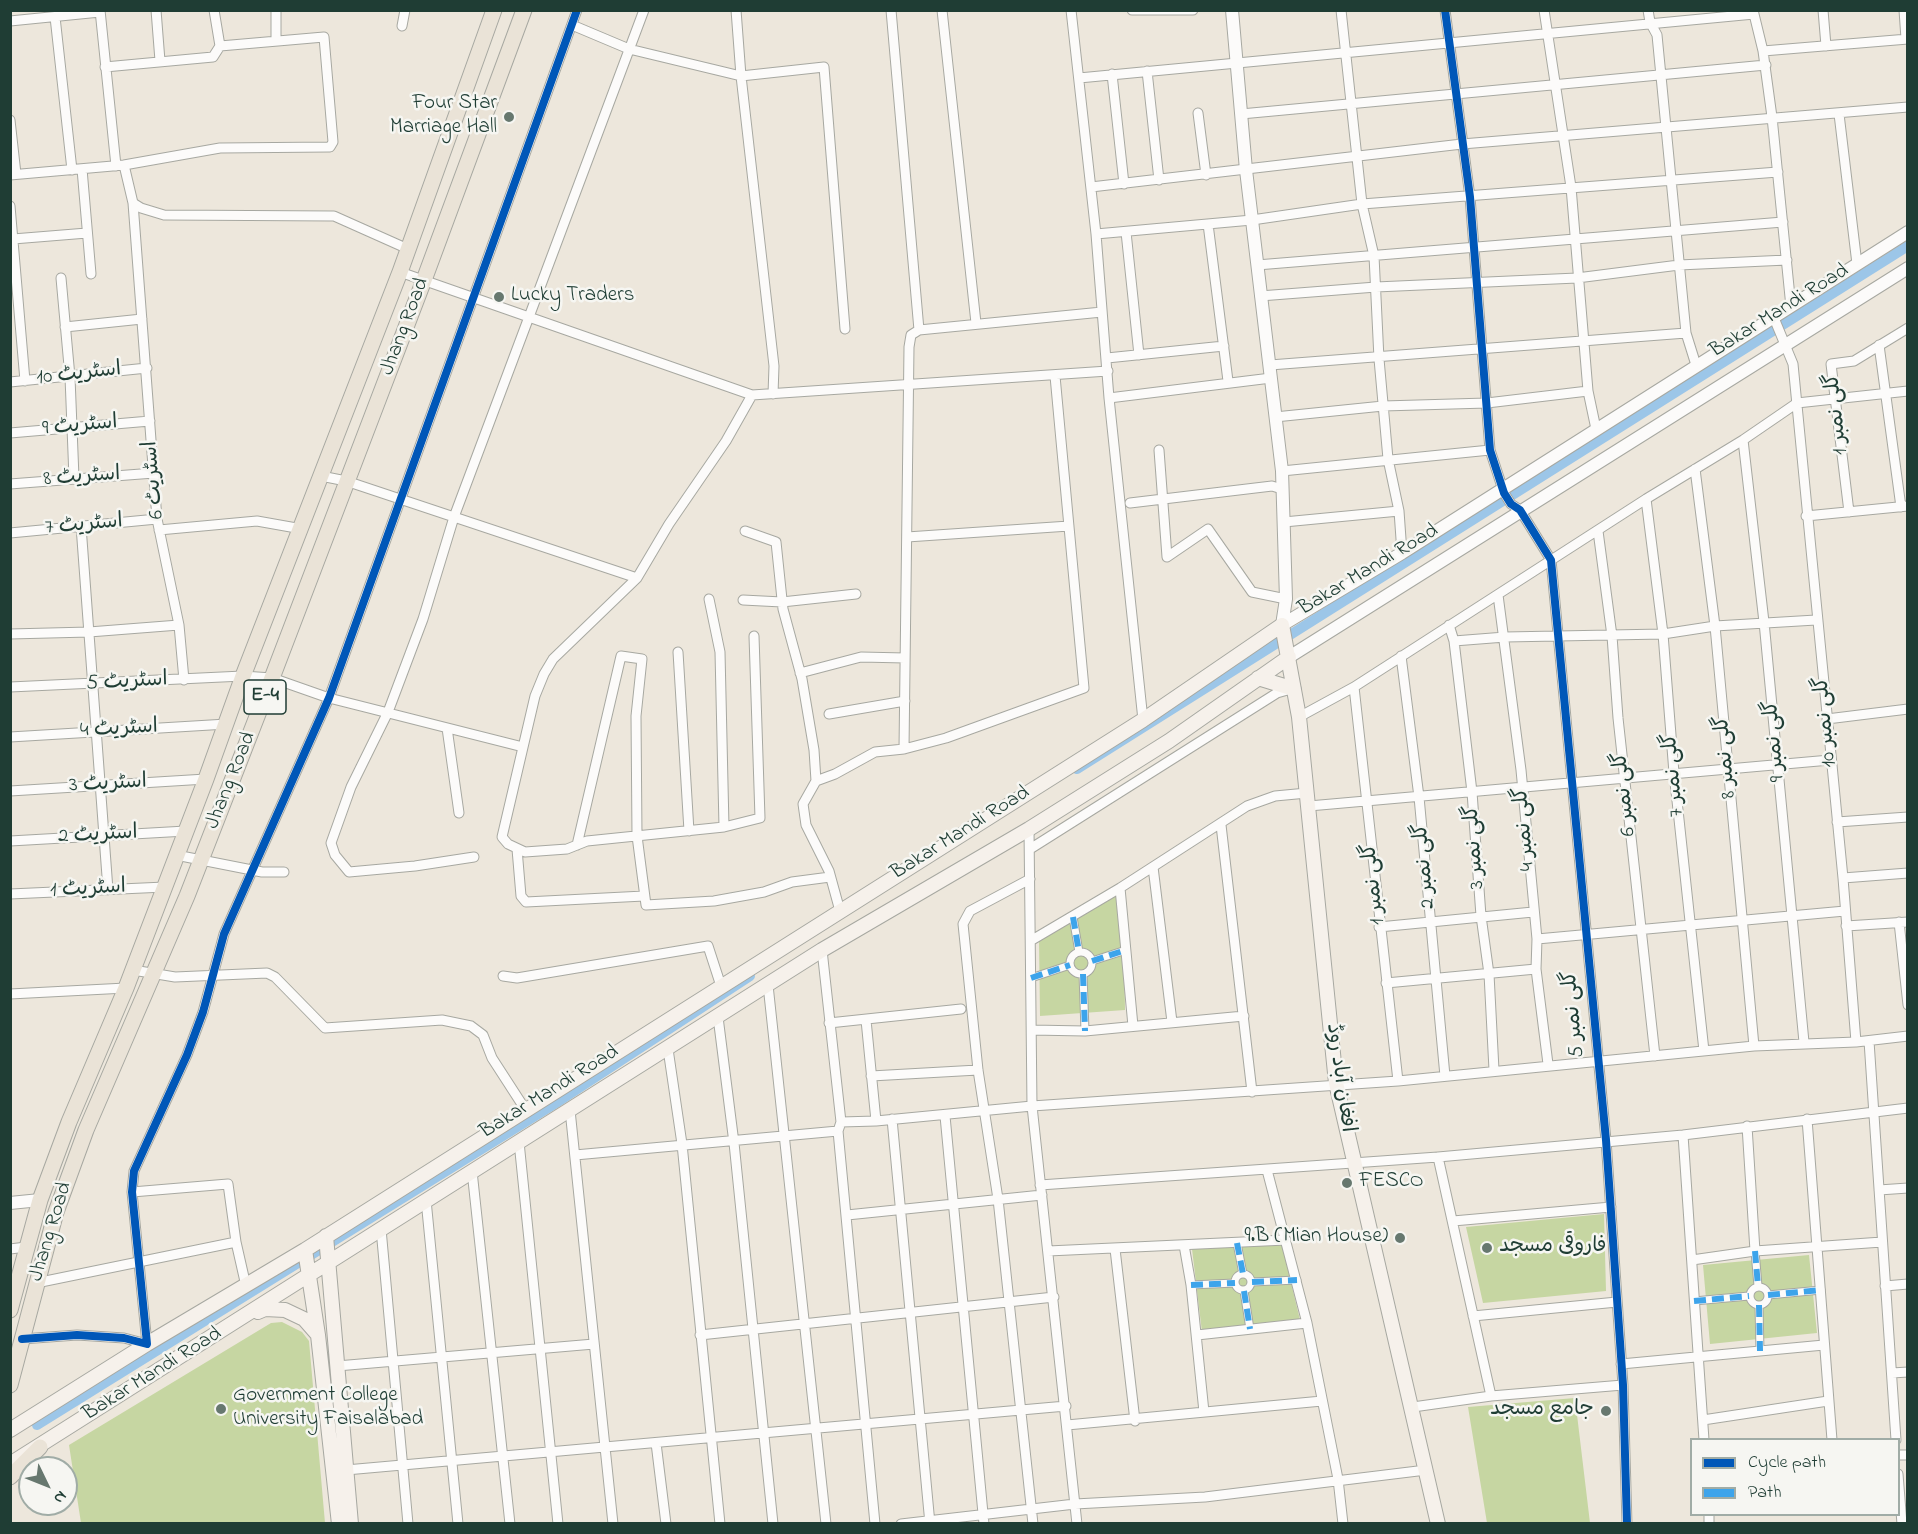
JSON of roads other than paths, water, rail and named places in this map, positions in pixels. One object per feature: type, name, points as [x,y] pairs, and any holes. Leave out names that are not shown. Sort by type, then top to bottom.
[{"type":"main road","name":"Jhang Road","points":[[10,1310],[40,1200],[69,1122],[126,988],[243,676],[302,529],[400,272],[494,10]]},
{"type":"main road","name":"Jhang Road","points":[[10,1385],[56,1212],[86,1130],[200,861],[272,678],[524,10]]},
{"type":"main road","name":"Bakar Mandi Road","points":[[10,1430],[147,1344],[306,1250],[525,1109],[1143,720],[1282,627]]},
{"type":"main road","name":"افغان آباد روڈ","points":[[1282,627],[1299,717],[1336,1083],[1353,1163],[1413,1407],[1438,1524]]},
{"type":"main road","name":"Bakar Mandi Road","points":[[10,1464],[822,950],[1029,829],[1169,741],[1258,678],[1287,651]]},
{"type":"main road","points":[[1258,678],[1294,689]]},
{"type":"main road","points":[[672,1016],[686,1037]]},
{"type":"main road","points":[[326,1236],[351,1524]]},
{"type":"main road","points":[[306,1250],[339,1524]]},
{"type":"main road","points":[[246,1316],[265,1309],[285,1310],[304,1319],[318,1335]]},
{"type":"main road","points":[[10,1477],[40,1447]]},
{"type":"street","points":[[156,10],[160,61]]},
{"type":"street","points":[[105,67],[213,57],[220,46],[214,10]]},
{"type":"street","points":[[276,10],[276,40]]},
{"type":"street","points":[[402,26],[405,10]]},
{"type":"street","points":[[22,1339],[77,1335],[124,1338],[147,1344],[132,1192],[134,1171],[187,1055],[203,1012],[224,934],[329,698],[577,10]]},
{"type":"street","points":[[474,856],[415,866],[349,872],[335,855],[331,843],[339,816],[388,712],[423,619],[454,517],[644,10]]},
{"type":"street","points":[[736,10],[741,76],[774,366],[773,394]]},
{"type":"street","points":[[891,10],[919,330]]},
{"type":"street","points":[[942,10],[976,323]]},
{"type":"street","points":[[1071,10],[1096,234],[1109,398],[1143,720]]},
{"type":"street","points":[[1132,10],[1138,13],[1193,10]]},
{"type":"street","points":[[1232,10],[1246,170],[1282,471],[1286,599],[1282,627]]},
{"type":"street","points":[[1341,10],[1362,204],[1374,256],[1378,358],[1388,459],[1399,512],[1402,553]]},
{"type":"street","name":"گلی نمبر 5","points":[[1444,10],[1470,197],[1490,450],[1503,490],[1551,560],[1606,1140],[1623,1385],[1627,1524]]},
{"type":"street","points":[[1544,10],[1571,187],[1588,391],[1596,429]]},
{"type":"street","points":[[1648,10],[1650,22],[1657,35],[1686,333],[1696,365]]},
{"type":"street","points":[[1823,10],[1826,46]]},
{"type":"street","points":[[1763,51],[1907,39],[1904,10]]},
{"type":"street","points":[[10,21],[100,11]]},
{"type":"street","name":"اسٹریٹ 6","points":[[100,11],[105,67],[120,165],[133,203],[159,530],[179,626],[184,680]]},
{"type":"street","points":[[1079,78],[1753,12],[1766,65],[1773,117],[1791,308]]},
{"type":"street","points":[[55,16],[87,232],[91,274]]},
{"type":"street","points":[[572,25],[629,50],[741,76],[824,67],[845,329]]},
{"type":"street","points":[[10,120],[13,175],[120,165],[220,148],[330,147],[333,142],[324,37],[220,46]]},
{"type":"street","points":[[1241,114],[1766,65]]},
{"type":"street","points":[[1146,71],[1159,180]]},
{"type":"street","points":[[1112,74],[1124,184]]},
{"type":"street","points":[[1090,188],[1462,144],[1908,107]]},
{"type":"street","points":[[1198,114],[1206,175]]},
{"type":"street","points":[[1839,114],[1857,264]]},
{"type":"street","points":[[1096,234],[1252,220],[1362,204],[1778,172]]},
{"type":"street","points":[[133,203],[141,208],[165,215],[334,216],[408,249]]},
{"type":"street","points":[[10,206],[25,381]]},
{"type":"street","points":[[1257,265],[1783,222]]},
{"type":"street","points":[[1208,224],[1228,381]]},
{"type":"street","points":[[13,240],[87,232]]},
{"type":"street","points":[[1126,232],[1139,355]]},
{"type":"street","name":"Bakar Mandi Road","points":[[1282,627],[1503,490],[1908,232]]},
{"type":"street","points":[[1260,296],[1376,287],[1577,278],[1679,266],[1787,260]]},
{"type":"street","name":"Bakar Mandi Road","points":[[1287,651],[1516,507],[1908,267]]},
{"type":"street","points":[[400,272],[752,395],[1108,371]]},
{"type":"street","points":[[61,279],[70,377],[74,478]]},
{"type":"street","points":[[904,749],[908,386],[909,347],[912,335],[919,330],[976,323],[1102,312]]},
{"type":"street","name":"گلی نمبر 10","points":[[1774,318],[1792,364],[1797,403],[1816,620],[1843,878],[1856,1042]]},
{"type":"street","points":[[65,327],[142,319]]},
{"type":"street","name":"گلی نمبر 1","points":[[1849,512],[1832,364],[1854,361],[1908,328]]},
{"type":"street","points":[[1109,398],[1228,381],[1270,372],[1378,358],[1686,333]]},
{"type":"street","points":[[1806,516],[1904,507],[1884,393],[1879,345]]},
{"type":"street","points":[[1107,358],[1224,346]]},
{"type":"street","name":"اسٹریٹ 10","points":[[10,382],[147,368]]},
{"type":"street","points":[[816,780],[836,774],[875,752],[904,749],[946,738],[1084,688],[1055,376]]},
{"type":"street","points":[[1275,417],[1383,406],[1487,403],[1588,391]]},
{"type":"street","points":[[1299,717],[1354,687],[1646,499],[1743,440],[1797,403],[1908,391]]},
{"type":"street","points":[[752,395],[721,450],[669,524],[637,578],[554,659],[535,696],[502,837],[517,849],[525,852],[556,850],[587,841],[724,827],[760,818],[754,636]]},
{"type":"street","name":"اسٹریٹ 9","points":[[10,433],[150,421]]},
{"type":"street","name":"گلی نمبر 9","points":[[1743,440],[1764,622],[1804,1042]]},
{"type":"street","points":[[1159,450],[1167,557],[1208,529],[1252,592],[1286,599]]},
{"type":"street","points":[[1282,471],[1490,450]]},
{"type":"street","name":"گلی نمبر 8","points":[[1695,469],[1715,626],[1754,1046]]},
{"type":"street","name":"اسٹریٹ 8","points":[[10,484],[154,473]]},
{"type":"street","points":[[321,476],[346,481],[637,578]]},
{"type":"street","points":[[1130,503],[1272,486],[1282,489]]},
{"type":"street","name":"گلی نمبر 7","points":[[1646,499],[1663,633],[1674,773],[1704,1051]]},
{"type":"street","points":[[1284,522],[1399,512]]},
{"type":"street","name":"اسٹریٹ 7","points":[[10,533],[158,519]]},
{"type":"street","points":[[159,530],[257,521],[302,529]]},
{"type":"street","points":[[81,526],[108,890]]},
{"type":"street","points":[[907,537],[1069,526]]},
{"type":"street","points":[[745,531],[776,542],[782,602],[800,673],[814,750],[816,780],[803,804],[806,825],[830,877],[840,911]]},
{"type":"street","name":"گلی نمبر 6","points":[[1598,531],[1612,636],[1640,931],[1655,1056]]},
{"type":"street","points":[[743,600],[782,602],[856,594]]},
{"type":"street","name":"گلی نمبر 4","points":[[1498,595],[1522,788],[1537,939],[1536,969],[1548,1064]]},
{"type":"street","points":[[709,599],[720,652],[724,827]]},
{"type":"street","points":[[1455,641],[1505,637],[1612,636],[1764,622],[1816,620]]},
{"type":"street","name":"گلی نمبر 3","points":[[1449,625],[1455,641],[1472,792],[1481,916],[1489,974],[1494,1070]]},
{"type":"street","points":[[10,634],[179,626]]},
{"type":"street","points":[[678,652],[689,831]]},
{"type":"street","points":[[577,845],[621,656],[642,659],[636,716],[639,812],[637,836],[646,905],[714,901],[764,892],[792,882],[830,877]]},
{"type":"street","name":"گلی نمبر 2","points":[[1401,656],[1419,797],[1445,1076]]},
{"type":"street","points":[[800,673],[861,657],[905,658]]},
{"type":"street","name":"اسٹریٹ 5","points":[[10,687],[93,685],[243,676],[272,678],[329,698],[523,747]]},
{"type":"street","name":"گلی نمبر 1","points":[[1354,687],[1398,1081]]},
{"type":"street","points":[[1030,849],[1277,693],[1294,689]]},
{"type":"street","points":[[829,714],[905,701]]},
{"type":"street","points":[[1827,718],[1908,709]]},
{"type":"street","name":"اسٹریٹ 4","points":[[10,737],[227,723]]},
{"type":"street","points":[[447,729],[459,813]]},
{"type":"street","points":[[1032,940],[1154,867],[1247,806],[1260,801],[1367,802],[1830,760]]},
{"type":"street","name":"اسٹریٹ 3","points":[[10,791],[206,779]]},
{"type":"street","points":[[1837,822],[1908,817]]},
{"type":"street","points":[[1221,825],[1252,1092]]},
{"type":"street","points":[[1029,829],[1032,1106],[1077,1524]]},
{"type":"street","name":"اسٹریٹ 2","points":[[10,841],[186,831]]},
{"type":"street","points":[[517,849],[521,896],[526,902],[644,896]]},
{"type":"street","points":[[176,855],[200,861],[284,872]]},
{"type":"street","points":[[1154,867],[1172,1022]]},
{"type":"street","points":[[1843,878],[1908,873]]},
{"type":"street","points":[[1030,879],[970,911],[963,924],[983,1111],[998,1199],[1033,1524]]},
{"type":"street","name":"اسٹریٹ 1","points":[[10,894],[165,886]]},
{"type":"street","points":[[1120,888],[1133,1026]]},
{"type":"street","points":[[1537,939],[1586,937],[1845,911]]},
{"type":"street","points":[[1379,927],[1533,912]]},
{"type":"street","points":[[1073,917],[1079,952]]},
{"type":"street","points":[[1846,926],[1903,922],[1908,1005]]},
{"type":"street","points":[[503,976],[517,978],[708,946],[721,986]]},
{"type":"street","points":[[822,950],[875,1524]]},
{"type":"street","points":[[1092,961],[1126,950]]},
{"type":"street","points":[[1079,952],[1087,954],[1092,961],[1090,969],[1083,974],[1075,972],[1070,965],[1072,957],[1079,952]]},
{"type":"street","points":[[1031,978],[1070,965]]},
{"type":"street","points":[[1386,983],[1536,969]]},
{"type":"street","points":[[133,970],[152,975],[175,977],[267,974],[275,977],[325,1028],[442,1020],[471,1026],[483,1035],[492,1058],[525,1109]]},
{"type":"street","points":[[1083,974],[1084,1031]]},
{"type":"street","points":[[768,985],[826,1524]]},
{"type":"street","points":[[10,994],[126,988]]},
{"type":"street","points":[[830,1023],[961,1009]]},
{"type":"street","points":[[1032,1030],[1084,1031],[1244,1016]]},
{"type":"street","points":[[718,1017],[734,1143],[772,1524]]},
{"type":"street","points":[[866,1020],[876,1121]]},
{"type":"street","points":[[575,1155],[682,1144],[734,1143],[892,1119],[945,1116],[1032,1106],[1252,1092],[1336,1083],[1398,1081],[1548,1064],[1804,1042],[1856,1042],[1908,1036]]},
{"type":"street","points":[[1869,1041],[1896,1438]]},
{"type":"street","points":[[668,1049],[682,1144],[720,1524]]},
{"type":"street","points":[[872,1076],[978,1070]]},
{"type":"street","points":[[847,1215],[998,1199],[1041,1190],[1683,1135],[1908,1108]]},
{"type":"street","points":[[570,1110],[613,1524]]},
{"type":"street","points":[[945,1116],[983,1520]]},
{"type":"street","points":[[892,1119],[930,1522]]},
{"type":"street","points":[[1807,1119],[1832,1438]]},
{"type":"street","points":[[1747,1126],[1758,1286]]},
{"type":"street","points":[[1683,1135],[1704,1438]]},
{"type":"street","points":[[519,1142],[558,1524]]},
{"type":"street","points":[[1438,1157],[1491,1396]]},
{"type":"street","points":[[1267,1170],[1307,1323],[1338,1479],[1343,1524]]},
{"type":"street","points":[[472,1171],[510,1524]]},
{"type":"street","points":[[132,1192],[228,1184],[236,1242],[246,1286]]},
{"type":"street","points":[[1879,1190],[1908,1188]]},
{"type":"street","points":[[10,1203],[40,1200]]},
{"type":"street","points":[[426,1200],[458,1524]]},
{"type":"street","points":[[1453,1221],[1611,1208]]},
{"type":"street","points":[[381,1229],[408,1524]]},
{"type":"street","points":[[1048,1251],[1115,1250],[1286,1240]]},
{"type":"street","points":[[36,1283],[139,1260],[236,1242]]},
{"type":"street","points":[[1692,1260],[1755,1251],[1882,1242]]},
{"type":"street","points":[[1237,1243],[1243,1274]]},
{"type":"street","points":[[1184,1245],[1197,1335],[1204,1412]]},
{"type":"street","points":[[10,1249],[26,1247]]},
{"type":"street","points":[[1115,1250],[1135,1421]]},
{"type":"street","points":[[1243,1274],[1249,1276],[1252,1282],[1250,1288],[1244,1291],[1238,1289],[1235,1283],[1237,1277],[1243,1274]]},
{"type":"street","points":[[1252,1282],[1297,1280]]},
{"type":"street","points":[[1191,1285],[1235,1283]]},
{"type":"street","points":[[1885,1286],[1908,1284]]},
{"type":"street","points":[[1758,1286],[1765,1289],[1768,1295],[1766,1302],[1759,1305],[1752,1302],[1749,1296],[1752,1289],[1758,1286]]},
{"type":"street","points":[[1768,1295],[1821,1290]]},
{"type":"street","points":[[1244,1291],[1250,1329]]},
{"type":"street","points":[[1694,1300],[1749,1296]]},
{"type":"street","points":[[700,1335],[1054,1297]]},
{"type":"street","points":[[1473,1316],[1617,1302]]},
{"type":"street","points":[[1759,1305],[1760,1351]]},
{"type":"street","points":[[1197,1335],[1307,1323]]},
{"type":"street","points":[[337,1366],[594,1344]]},
{"type":"street","points":[[1621,1364],[1824,1345]]},
{"type":"street","points":[[1892,1373],[1908,1372]]},
{"type":"street","points":[[1413,1407],[1491,1396],[1623,1385]]},
{"type":"street","points":[[1068,1425],[1135,1421],[1322,1401]]},
{"type":"street","points":[[1703,1420],[1828,1401]]},
{"type":"street","points":[[346,1470],[1066,1406]]},
{"type":"street","points":[[656,1443],[666,1524]]},
{"type":"street","points":[[901,1524],[983,1520],[1075,1504],[1205,1497],[1426,1470]]},
{"type":"street","points":[[1900,1491],[1902,1524]]},
{"type":"waterway","points":[[1077,769],[1908,246]]},
{"type":"waterway","points":[[37,1425],[556,1103],[750,976]]},
{"type":"place","name":"Four Star Marriage Hall","points":[[509,117]]},
{"type":"place","name":"Lucky Traders","points":[[499,297]]},
{"type":"place","name":"FESCO","points":[[1347,1183]]},
{"type":"place","name":"9.B (Mian House)","points":[[1400,1238]]},
{"type":"place","name":"فاروقی مسجد","points":[[1487,1248]]},
{"type":"place","name":"Government College University Faisalabad","points":[[221,1409]]},
{"type":"place","name":"جامع مسجد","points":[[1606,1411]]}]
